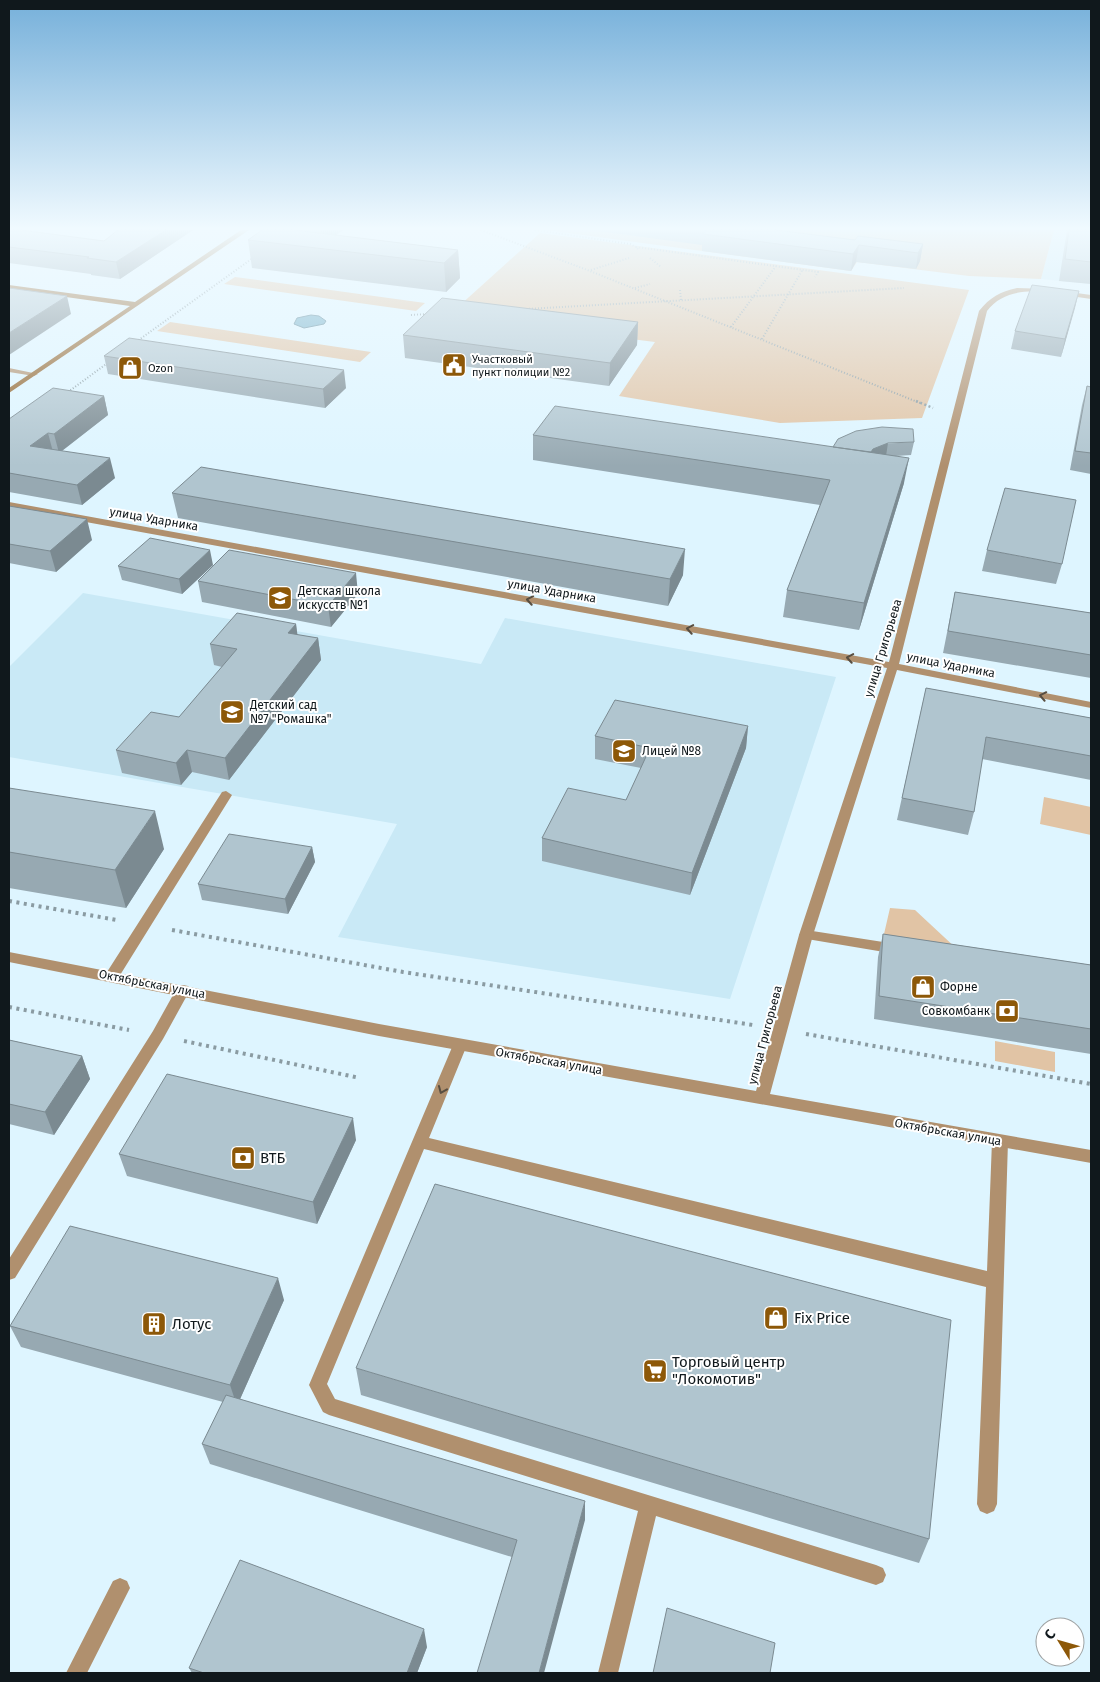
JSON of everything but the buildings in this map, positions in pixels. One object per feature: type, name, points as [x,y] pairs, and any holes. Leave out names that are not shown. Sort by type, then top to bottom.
[{"type":"street","points":[[9,392],[128,308]]},
{"type":"street","name":"улица Григорьева","points":[[761,1100],[806,935],[898,651],[985,308]]},
{"type":"street","points":[[9,370],[34,374]]},
{"type":"street","name":"улица Ударника","points":[[9,505],[892,666],[1091,705]]},
{"type":"street","points":[[112,976],[226,795]]},
{"type":"street","points":[[806,935],[914,952]]},
{"type":"street","name":"Октябрьская улица","points":[[9,957],[460,1045],[761,1100],[1091,1157]]},
{"type":"street","points":[[9,1273],[158,1035],[183,990]]},
{"type":"street","points":[[460,1045],[318,1384],[330,1406],[876,1575]]},
{"type":"street","points":[[987,1504],[1000,1141]]},
{"type":"street","points":[[420,1142],[995,1282]]},
{"type":"street","points":[[608,1673],[649,1505]]},
{"type":"street","points":[[76,1673],[120,1588]]},
{"type":"path","points":[[132,345],[183,308]]},
{"type":"path","points":[[521,309],[530,308]]},
{"type":"path","points":[[685,308],[957,418]]},
{"type":"path","points":[[731,327],[744,308]]},
{"type":"path","points":[[762,340],[779,308]]},
{"type":"path","points":[[411,315],[434,314]]},
{"type":"path","points":[[63,396],[109,362]]},
{"type":"path","points":[[9,901],[404,972],[780,1029],[1091,1084]]},
{"type":"shaded area","points":[[398,308],[419,308],[416,311]]},
{"type":"shaded area","points":[[456,308],[962,308],[922,418],[780,423],[619,396],[655,342],[448,316]]},
{"type":"shaded area","points":[[170,322],[371,352],[360,362],[157,331]]},
{"type":"shaded area","name":"Лицей №8","points":[[83,593],[481,664],[505,618],[836,677],[730,999],[338,937],[397,824],[9,757],[9,667]]},
{"type":"shaded area","points":[[1044,797],[1091,807],[1091,835],[1040,824]]},
{"type":"shaded area","points":[[890,908],[915,910],[958,950],[884,934]]},
{"type":"shaded area","points":[[995,1041],[1055,1052],[1055,1072],[995,1061]]},
{"type":"water","points":[[311,315],[319,316],[326,321],[324,324],[304,328],[294,324],[297,318]]},
{"type":"place","name":"Участковый пункт полиции №2","points":[[454,365]]},
{"type":"place","name":"Ozon","points":[[130,368]]},
{"type":"place","name":"Детская школа искусств №1","points":[[280,598]]},
{"type":"place","name":"Детский сад №7 \"Ромашка\"","points":[[232,712]]},
{"type":"place","name":"Лицей №8","points":[[624,751]]},
{"type":"place","name":"Форне","points":[[923,987]]},
{"type":"place","name":"Совкомбанк","points":[[1007,1011]]},
{"type":"place","name":"ВТБ","points":[[243,1158]]},
{"type":"place","name":"Fix Price","points":[[776,1318]]},
{"type":"place","name":"Лотус","points":[[154,1324]]},
{"type":"place","name":"Торговый центр \"Локомотив\"","points":[[655,1371]]}]
